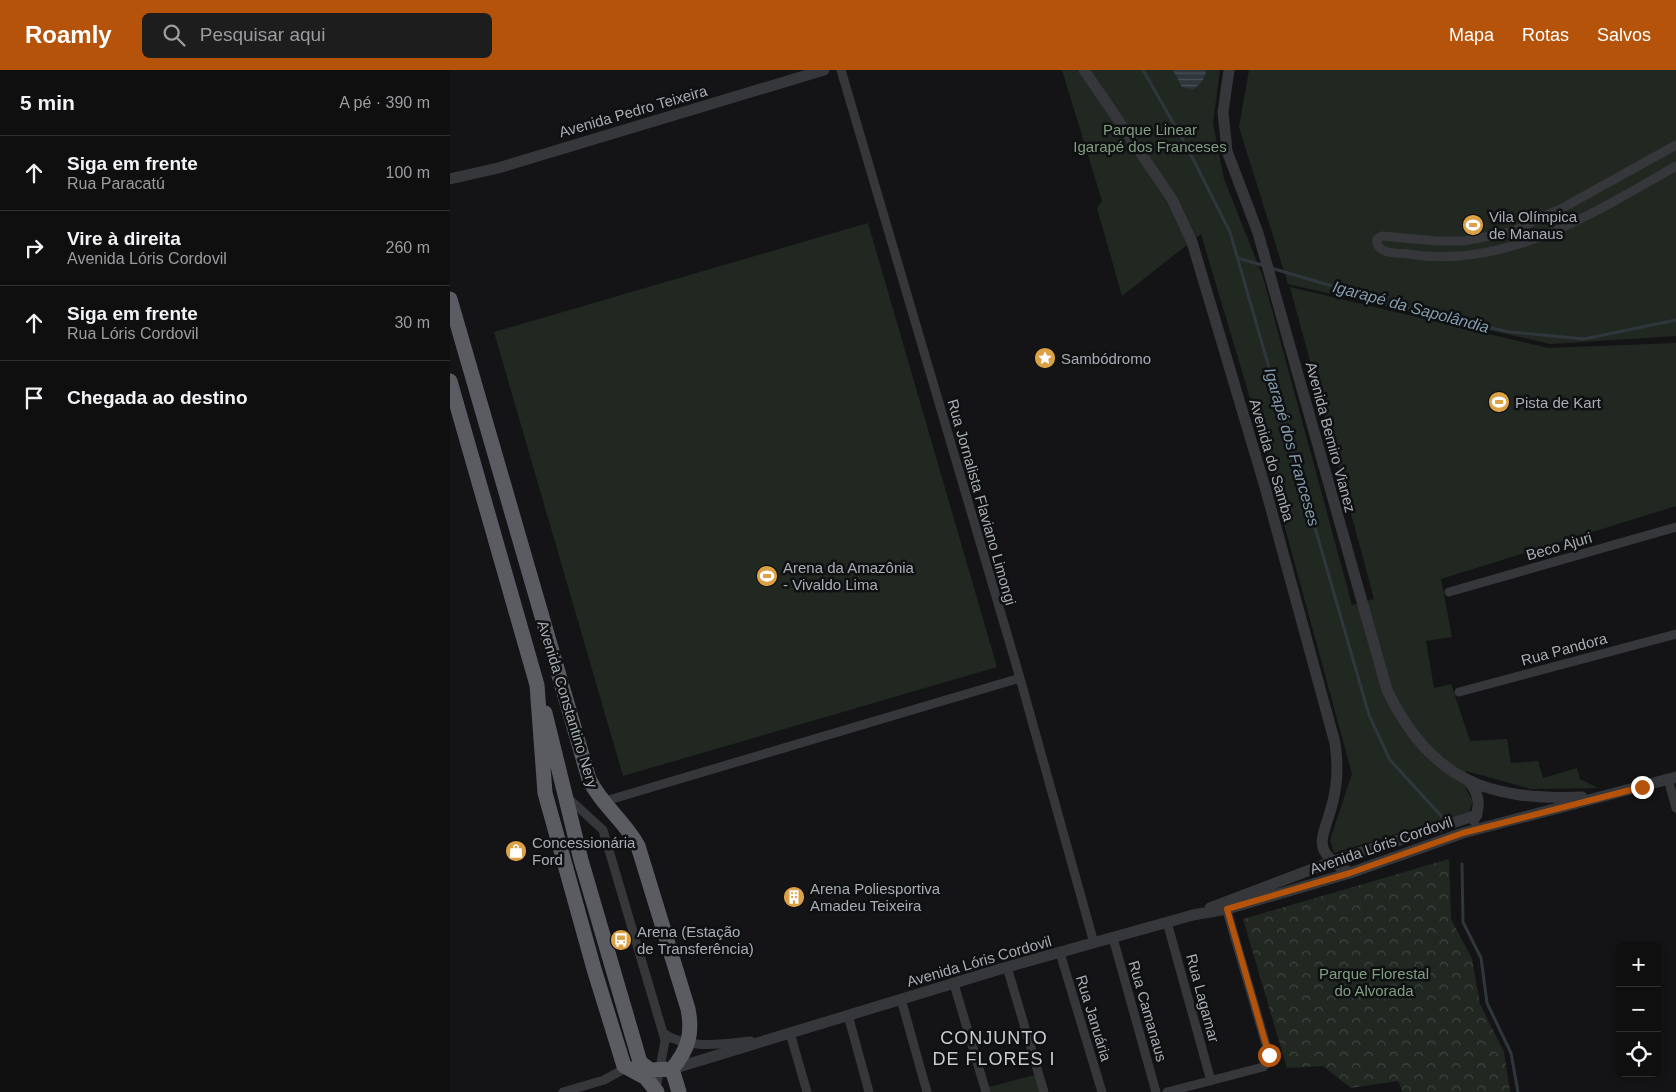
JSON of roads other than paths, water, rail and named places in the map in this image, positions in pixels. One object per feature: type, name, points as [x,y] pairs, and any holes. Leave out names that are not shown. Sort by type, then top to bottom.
[{"type":"highway","name":"Avenida Constantino Nery","points":[[450,299],[589,779],[602,802],[633,836],[638,846],[688,1009],[691,1025],[688,1043],[682,1057],[666,1070]]},
{"type":"highway","name":"Avenida Constantino Nery","points":[[450,381],[537,685],[545,793],[594,969],[626,1068]]},
{"type":"highway","points":[[537,685],[582,860],[640,1062],[650,1070],[666,1070],[678,1092]]},
{"type":"highway","points":[[626,1068],[641,1075],[657,1090]]},
{"type":"street","name":"Avenida Pedro Teixeira","points":[[450,179],[498,168],[824,70]]},
{"type":"street","name":"Rua Jornalista Flaviano Limongi","points":[[842,70],[1020,678],[1094,943]]},
{"type":"street","name":"Avenida do Samba","points":[[1084,70],[1168,191],[1192,242],[1265,486],[1335,743],[1337,776],[1335,791],[1321,840],[1322,847],[1331,862]]},
{"type":"street","name":"Avenida Bemiro Vianez","points":[[1229,70],[1223,112],[1227,151],[1258,233],[1387,690],[1404,723],[1415,739],[1442,765],[1456,776],[1470,782],[1522,796],[1604,796]]},
{"type":"street","points":[[1676,145],[1531,224],[1488,238],[1464,241],[1437,241],[1387,235],[1379,236],[1376,241],[1378,246],[1388,251],[1415,256],[1463,257],[1512,248],[1538,238],[1676,166]]},
{"type":"street","points":[[1616,178],[1625,194]]},
{"type":"street","points":[[1531,224],[1538,238]]},
{"type":"street","name":"Beco Ajuri","points":[[1449,592],[1676,527]]},
{"type":"street","name":"Rua Pandora","points":[[1459,692],[1676,634]]},
{"type":"street","points":[[602,802],[1020,678]]},
{"type":"street","points":[[1604,796],[1672,778],[1676,808]]},
{"type":"street","points":[[1463,833],[1476,815],[1479,796],[1470,782]]},
{"type":"street","name":"Avenida Lóris Cordovil","points":[[666,1070],[1008,967],[1226,905],[1350,873],[1463,833],[1604,796]]},
{"type":"street","points":[[567,797],[603,830],[664,1033],[666,1070],[657,1090]]},
{"type":"street","name":"Avenida Lóris Cordovil","points":[[1226,905],[1331,862],[1476,815]]},
{"type":"street","points":[[1331,862],[1350,873]]},
{"type":"street","points":[[1168,1092],[1262,1067],[1268,1062],[1269,1055],[1226,905]]},
{"type":"street","name":"Rua Lagamar","points":[[1168,922],[1211,1081]]},
{"type":"street","name":"Rua Camanaus","points":[[1113,938],[1156,1092]]},
{"type":"street","name":"Rua Januária","points":[[1060,953],[1102,1092]]},
{"type":"street","points":[[1008,967],[1044,1092]]},
{"type":"street","points":[[954,984],[986,1092]]},
{"type":"street","points":[[901,1000],[927,1092]]},
{"type":"street","points":[[848,1015],[869,1092]]},
{"type":"street","name":"Avenida Lóris Cordovil","points":[[664,1033],[675,1040],[688,1043],[717,1044],[769,1039]]},
{"type":"street","points":[[790,1033],[806,1092]]},
{"type":"street","points":[[563,1092],[594,1088],[626,1068]]},
{"type":"waterway","name":"Igarapé dos Franceses","points":[[1143,70],[1187,147],[1230,232],[1369,715],[1390,760],[1444,819]]},
{"type":"waterway","name":"Igarapé da Sapolândia","points":[[1238,258],[1265,266]]},
{"type":"waterway","name":"Igarapé da Sapolândia","points":[[1271,268],[1431,315],[1510,332],[1584,339],[1676,320]]},
{"type":"waterway","name":"Igarapé dos Franceses","points":[[1462,864],[1463,922],[1481,958],[1487,1003],[1511,1053],[1518,1092]]},
{"type":"place","name":"Vila Olímpica de Manaus","points":[[1473,225]]},
{"type":"place","name":"Sambódromo","points":[[1045,358]]},
{"type":"place","name":"Pista de Kart","points":[[1499,402]]},
{"type":"place","name":"Arena da Amazônia - Vivaldo Lima","points":[[767,576]]},
{"type":"place","name":"Concessionária Ford","points":[[516,851]]},
{"type":"place","name":"Arena Poliesportiva Amadeu Teixeira","points":[[794,897]]},
{"type":"place","name":"Arena (Estação de Transferência)","points":[[621,940]]},
{"type":"district","name":"CONJUNTO DE FLORES I","points":[[994,1048]]},
{"type":"park label","name":"Parque Linear Igarapé dos Franceses","points":[[1150,138]]},
{"type":"park label","name":"Parque Florestal do Alvorada","points":[[1374,982]]}]
